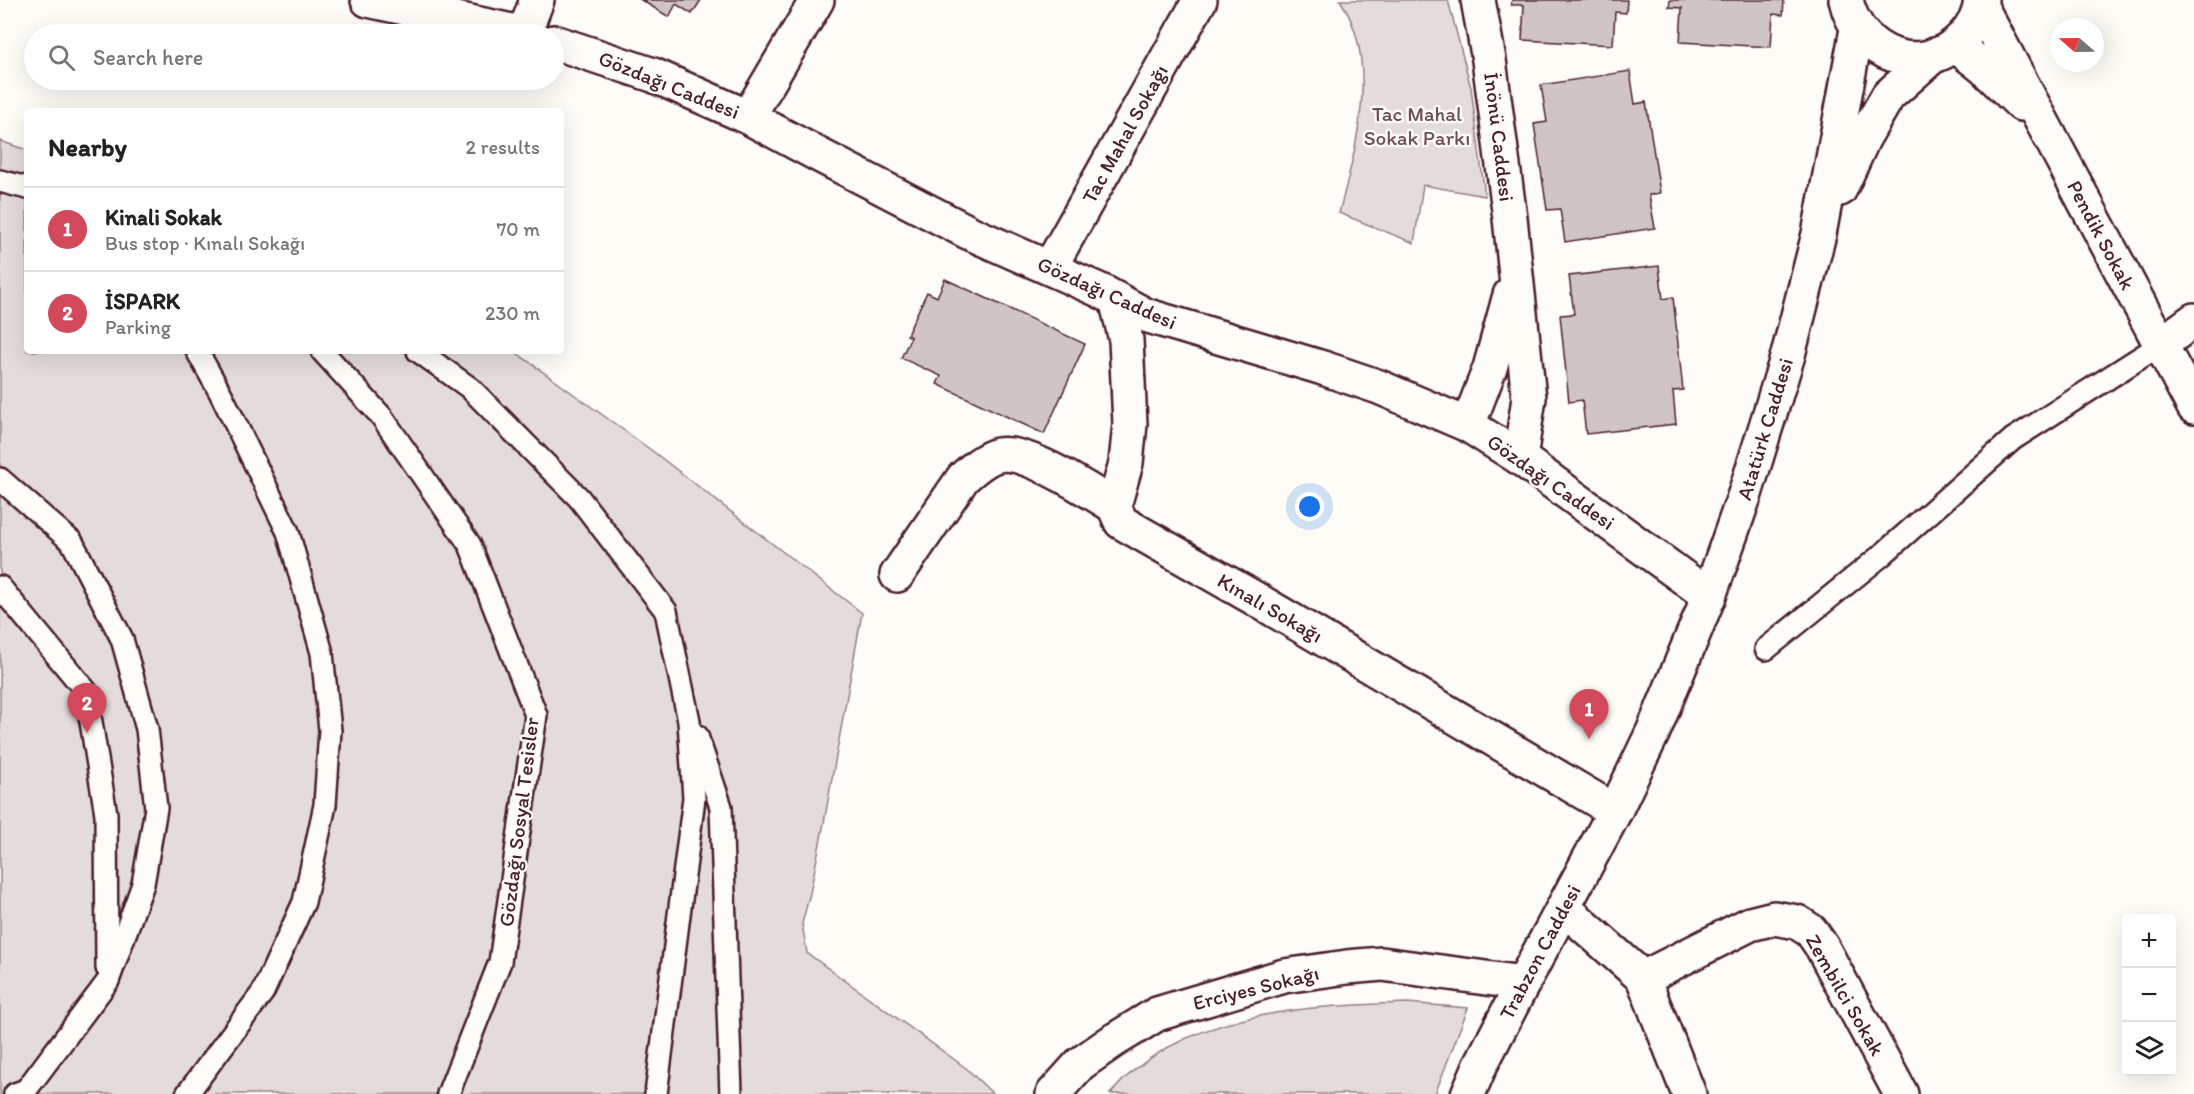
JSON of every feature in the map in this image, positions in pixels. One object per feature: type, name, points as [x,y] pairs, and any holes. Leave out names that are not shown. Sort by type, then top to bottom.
[{"type":"street","points":[[368,0],[479,24]]},
{"type":"street","points":[[529,24],[537,0]]},
{"type":"street","points":[[748,117],[817,0]]},
{"type":"street","name":"Tac Mahal Sokağı","points":[[1050,267],[1200,0]]},
{"type":"street","name":"İnönü Caddesi","points":[[1478,0],[1489,60],[1529,398],[1520,458]]},
{"type":"street","points":[[1819,234],[1863,139],[1888,96],[1971,28],[1981,3]]},
{"type":"street","name":"Pendik Sokak","points":[[1981,3],[2041,124],[2194,407]]},
{"type":"street","points":[[1852,15],[1869,42],[1889,54],[1912,59],[1945,50]]},
{"type":"street","name":"Atatürk Caddesi","points":[[1615,811],[1657,722],[1709,596],[1745,494],[1784,365],[1819,234],[1852,15]]},
{"type":"street","name":"Gözdağı Caddesi","points":[[564,45],[653,75],[748,117],[970,233],[1050,267],[1145,315],[1379,387],[1468,425],[1520,458],[1709,596]]},
{"type":"street","name":"Pendik Sokak","points":[[1945,50],[1993,76],[2041,124]]},
{"type":"street","points":[[1468,425],[1490,368],[1516,276]]},
{"type":"street","points":[[897,575],[963,478],[974,468],[999,455],[1022,457],[1045,466],[1114,506],[1126,463],[1130,424],[1126,340],[1116,299]]},
{"type":"street","points":[[2160,345],[2194,320]]},
{"type":"street","name":"Kınalı Sokağı","points":[[1114,506],[1121,522],[1615,811]]},
{"type":"street","name":"Trabzon Caddesi","points":[[1468,1094],[1523,983],[1615,811]]},
{"type":"street","points":[[1564,908],[1642,978],[1689,1094]]},
{"type":"street","name":"Zembilci Sokak","points":[[1642,978],[1750,924],[1774,918],[1797,922],[1811,931],[1822,947],[1901,1094]]},
{"type":"street","name":"Erciyes Sokağı","points":[[1053,1094],[1080,1064],[1157,1014],[1284,976],[1382,964],[1523,983]]},
{"type":"lane","points":[[0,181],[24,187]]},
{"type":"lane","points":[[1766,649],[1881,555],[2013,439],[2160,345]]},
{"type":"lane","points":[[187,1094],[263,992],[304,902],[325,805],[330,730],[322,653],[288,532],[221,394],[199,354]]},
{"type":"lane","name":"Gözdağı Sosyal Tesisler","points":[[325,354],[382,417],[470,546],[536,715],[500,962],[448,1094]]},
{"type":"lane","points":[[422,354],[470,388],[586,507],[666,611],[689,722],[694,798],[656,1094]]},
{"type":"lane","points":[[0,480],[72,542],[122,639],[147,729],[156,808],[143,884],[108,981],[26,1090],[15,1094]]},
{"type":"lane","points":[[0,587],[86,691],[106,814],[108,981]]},
{"type":"lane","points":[[684,695],[722,807],[731,1094]]},
{"type":"green space","name":"Tac Mahal Sokak Parkı","points":[[1340,0],[1448,0],[1471,88],[1485,196],[1423,185],[1414,243],[1339,213],[1358,133],[1362,77],[1360,50],[1352,24]]},
{"type":"green space","points":[[0,141],[24,149],[24,354],[518,354],[651,450],[862,613],[823,828],[802,924],[807,953],[966,1068],[993,1094],[0,1094]]},
{"type":"green space","points":[[1407,1003],[1468,1008],[1435,1094],[1110,1094],[1139,1066],[1172,1045],[1208,1030],[1288,1011]]},
{"type":"building","points":[[641,0],[701,0],[692,14],[676,4],[669,17]]},
{"type":"building","points":[[1512,0],[1627,0],[1626,13],[1615,12],[1613,45],[1522,40],[1524,5],[1511,5]]},
{"type":"building","points":[[1670,0],[1784,0],[1783,15],[1773,14],[1771,47],[1680,42],[1682,8],[1669,7]]},
{"type":"building","points":[[1630,71],[1635,104],[1646,102],[1660,193],[1649,195],[1655,228],[1565,242],[1560,209],[1547,210],[1534,124],[1547,122],[1541,85]]},
{"type":"building","points":[[1659,266],[1663,299],[1673,297],[1683,390],[1673,391],[1676,424],[1586,434],[1582,400],[1569,402],[1560,315],[1574,314],[1569,276]]},
{"type":"building","points":[[945,279],[1085,344],[1044,434],[937,384],[941,376],[901,358],[911,337],[907,335],[927,292],[937,297]]},
{"type":"place","name":"İSPARK","points":[[87,733]]},
{"type":"place","name":"Kinali Sokak","points":[[1589,739]]}]
